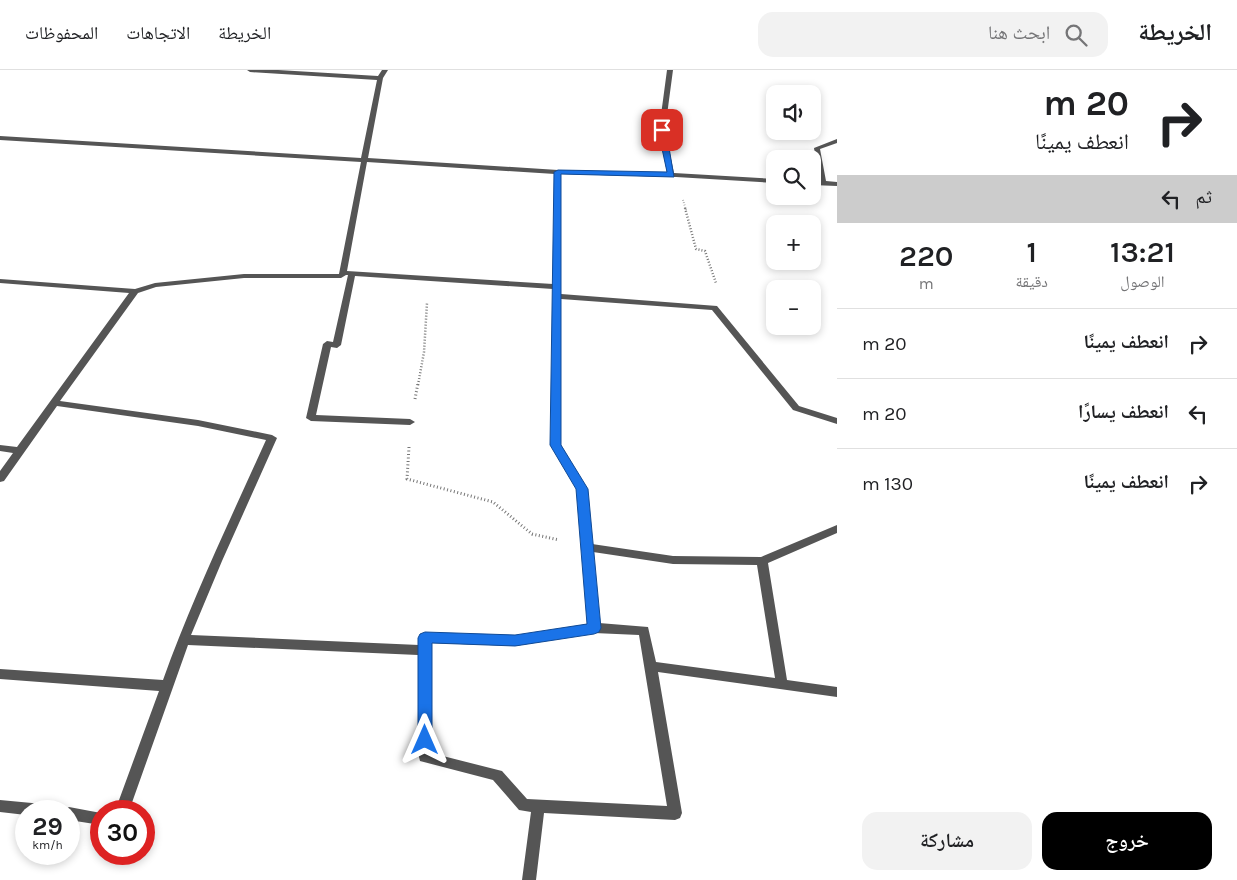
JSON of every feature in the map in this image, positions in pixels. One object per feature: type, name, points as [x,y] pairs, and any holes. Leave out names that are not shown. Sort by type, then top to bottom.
[{"type":"street","points":[[250,70],[380,78]]},
{"type":"street","points":[[385,70],[380,78],[364,161],[337,345],[327,344],[311,418],[410,422]]},
{"type":"street","points":[[670,70],[662,130],[674,175]]},
{"type":"street","points":[[0,138],[558,172],[674,175],[766,180]]},
{"type":"street","points":[[837,141],[817,148],[823,184],[837,184]]},
{"type":"street","points":[[558,172],[556,445],[582,489],[594,628]]},
{"type":"street","points":[[0,281],[135,291],[154,285],[244,276],[336,277],[348,273],[429,278],[714,308],[796,408],[837,420]]},
{"type":"street","points":[[0,478],[135,291]]},
{"type":"street","points":[[54,403],[198,423],[272,438],[211,570],[182,640],[126,800]]},
{"type":"street","points":[[0,448],[19,451]]},
{"type":"street","points":[[588,547],[673,560],[762,561],[837,529]]},
{"type":"street","points":[[762,561],[782,684]]},
{"type":"street","points":[[594,628],[644,630],[652,666],[675,814],[524,805],[497,775],[425,757],[425,638],[515,641],[594,628]]},
{"type":"street","points":[[182,640],[424,650]]},
{"type":"street","points":[[652,666],[837,692]]},
{"type":"street","points":[[0,674],[167,686]]},
{"type":"street","points":[[0,806],[15,807]]},
{"type":"street","points":[[529,880],[538,807]]},
{"type":"path","points":[[674,175],[696,249],[705,251],[722,303],[714,308]]},
{"type":"path","points":[[429,278],[424,352],[410,422],[407,479],[493,502],[532,534],[588,547]]},
{"type":"route","points":[[425,740],[425,638],[515,641],[594,628],[582,489],[556,445],[558,172],[671,175],[662,130]]}]
